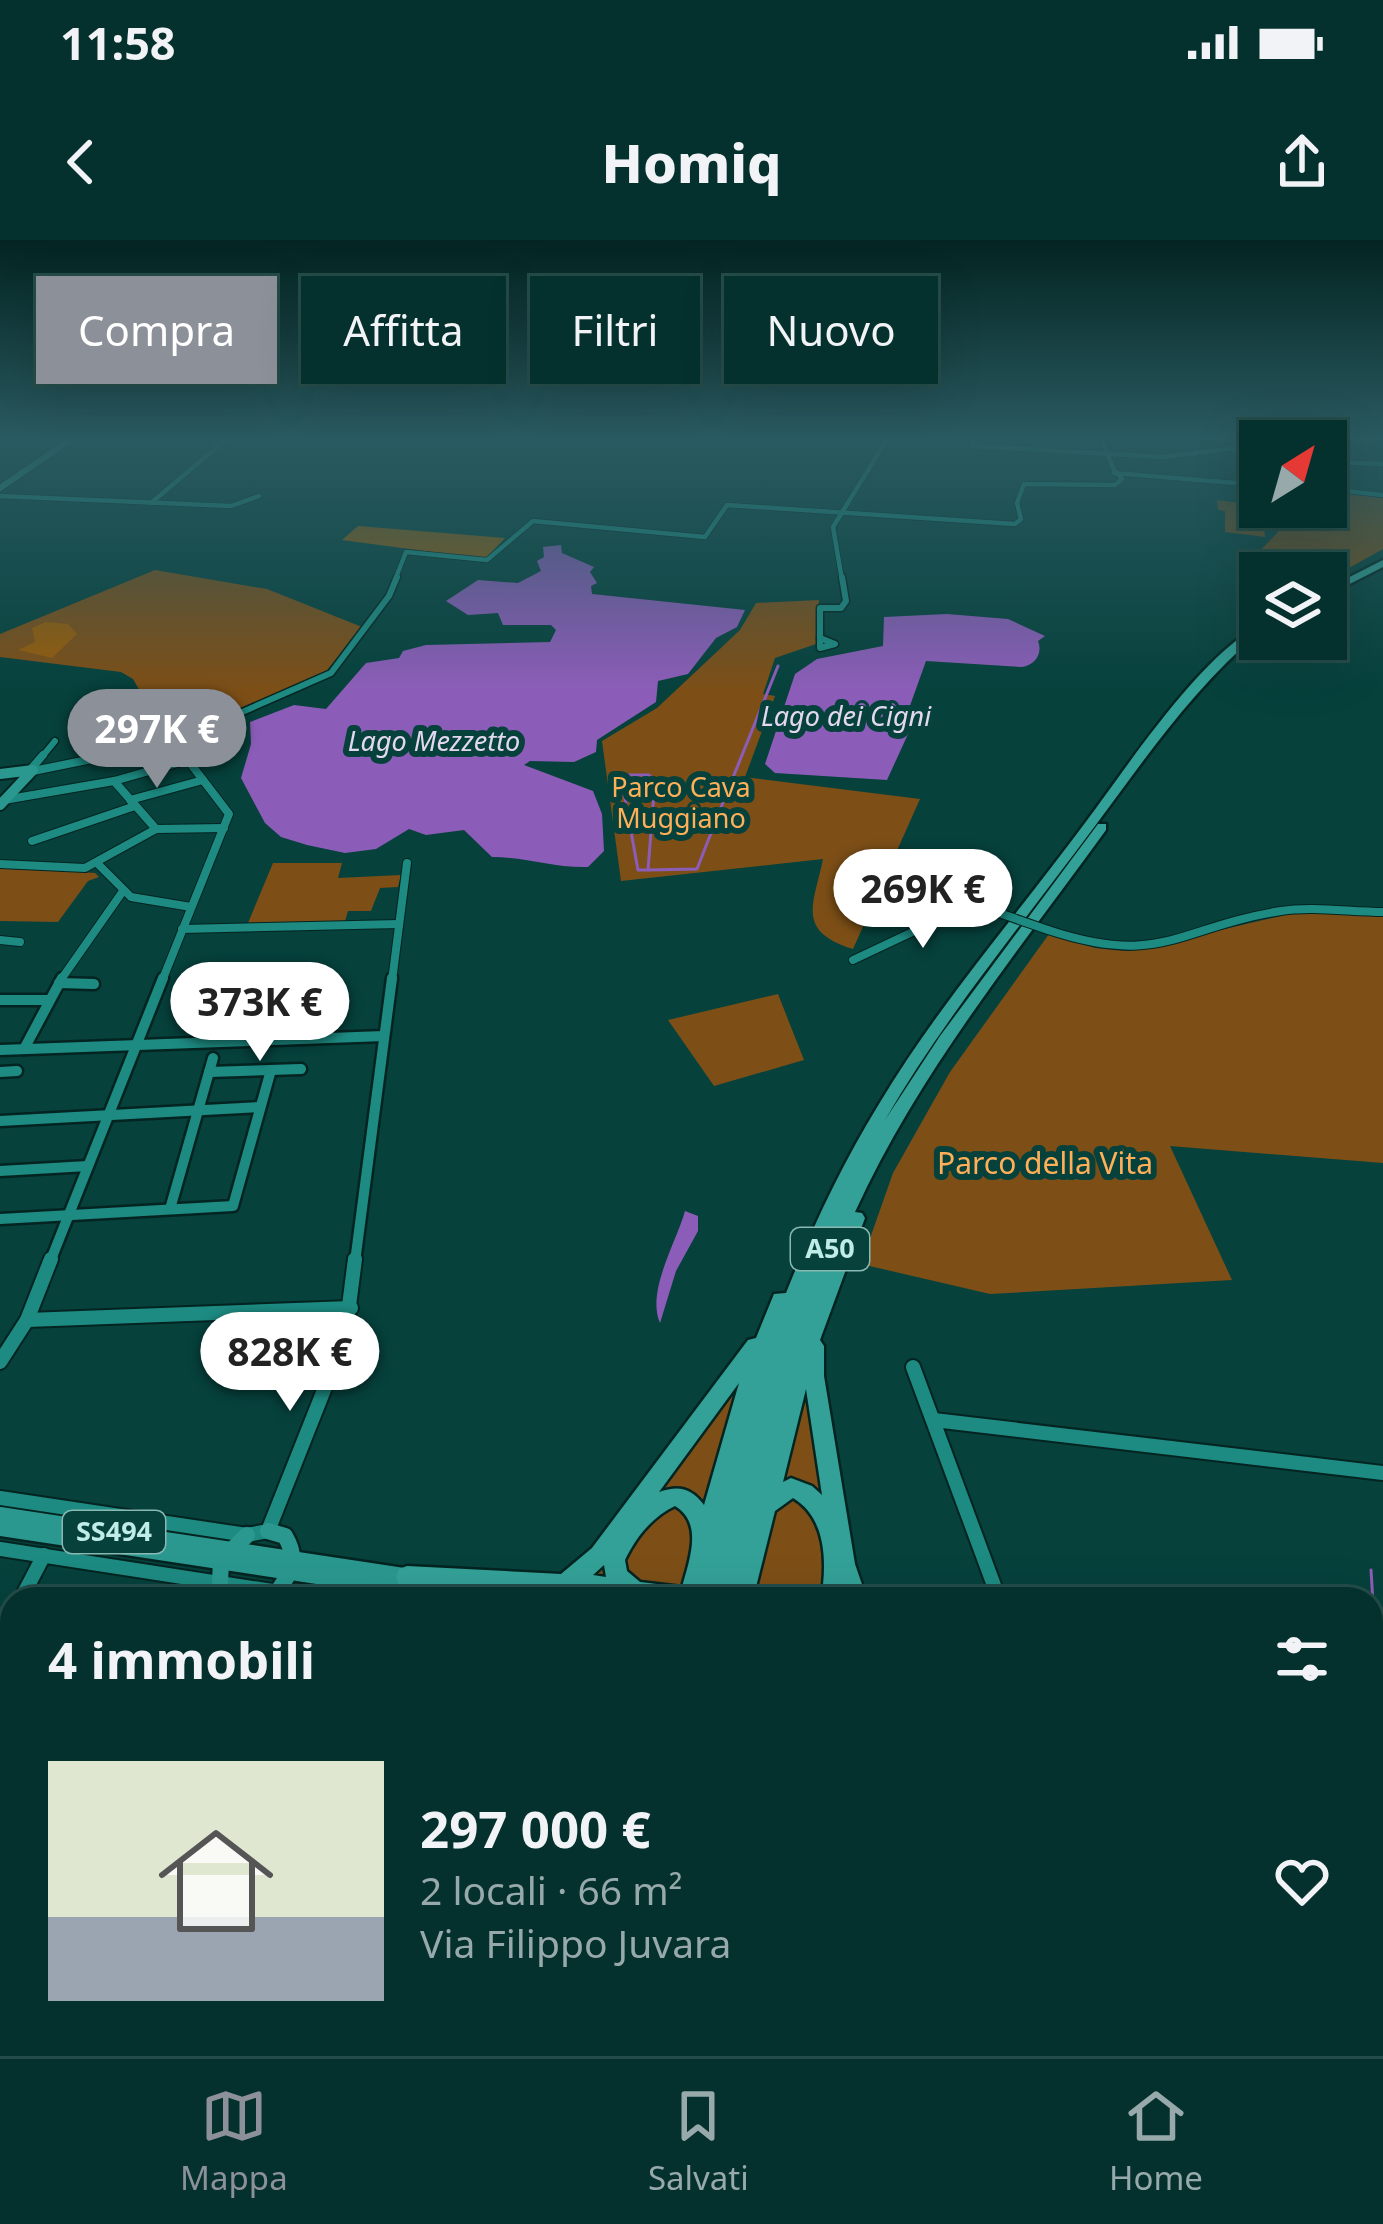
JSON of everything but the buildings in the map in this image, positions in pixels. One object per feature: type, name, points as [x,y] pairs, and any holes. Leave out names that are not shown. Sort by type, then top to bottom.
[{"type":"highway","points":[[1347,578],[1383,559]]},
{"type":"highway","name":"A50","points":[[719,1585],[758,1397],[817,1236],[863,1144],[946,1018],[1180,706],[1239,648]]},
{"type":"highway","name":"A50","points":[[719,1585],[798,1334],[866,1171],[927,1068],[1180,721],[1239,656]]},
{"type":"highway","points":[[719,1585],[762,1508],[828,1288],[857,1214],[866,1171]]},
{"type":"highway","points":[[719,1585],[745,1392],[794,1271],[817,1236]]},
{"type":"highway","points":[[828,1288],[814,1348],[814,1376],[844,1564],[852,1587]]},
{"type":"highway","points":[[566,1587],[600,1556],[772,1321]]},
{"type":"highway","points":[[762,1508],[791,1488],[807,1491],[818,1500],[831,1554],[832,1587]]},
{"type":"highway","points":[[630,1587],[619,1580],[614,1559],[660,1498],[682,1498],[698,1514],[719,1585]]},
{"type":"highway","points":[[405,1583],[467,1587]]},
{"type":"main road","points":[[0,774],[27,772]]},
{"type":"main road","points":[[2,803],[27,772]]},
{"type":"main road","name":"SS494","points":[[0,1514],[223,1564]]},
{"type":"main road","name":"SS494","points":[[0,1528],[223,1564],[293,1566],[421,1587]]},
{"type":"main road","points":[[268,1531],[285,1537],[293,1566],[279,1587]]},
{"type":"main road","points":[[223,1564],[247,1535]]},
{"type":"street","points":[[27,772],[174,742],[331,673],[389,596],[406,552],[487,560],[532,521],[705,537],[714,521]]},
{"type":"street","points":[[820,638],[820,608],[842,607],[846,601],[832,526],[836,521]]},
{"type":"street","points":[[965,521],[1019,521]]},
{"type":"street","points":[[27,772],[55,741]]},
{"type":"street","points":[[0,1363],[27,1320],[229,814],[174,742]]},
{"type":"street","points":[[2,803],[114,781],[188,760]]},
{"type":"street","points":[[15,864],[32,842],[203,779]]},
{"type":"street","points":[[114,781],[155,829]]},
{"type":"street","points":[[0,864],[96,867],[155,829],[224,828]]},
{"type":"street","points":[[0,1498],[247,1535],[268,1531],[336,1365],[351,1308],[407,863]]},
{"type":"street","points":[[96,867],[134,898],[190,907]]},
{"type":"street","points":[[24,1049],[47,1000],[123,891]]},
{"type":"street","points":[[853,960],[959,909],[999,913],[1093,945],[1130,949],[1159,946],[1282,911],[1383,912]]},
{"type":"street","points":[[182,929],[399,924]]},
{"type":"street","points":[[0,940],[20,941]]},
{"type":"street","points":[[59,983],[94,984]]},
{"type":"street","points":[[0,1000],[47,1000]]},
{"type":"street","points":[[0,1050],[384,1036]]},
{"type":"street","points":[[170,1209],[214,1058]]},
{"type":"street","points":[[209,1072],[301,1069]]},
{"type":"street","points":[[0,1219],[233,1206],[271,1070]]},
{"type":"street","points":[[0,1072],[17,1071]]},
{"type":"street","points":[[0,1121],[260,1107]]},
{"type":"street","points":[[0,1171],[88,1166]]},
{"type":"street","points":[[27,1320],[351,1308]]},
{"type":"street","points":[[913,1367],[995,1587]]},
{"type":"street","points":[[934,1420],[1383,1473]]},
{"type":"street","points":[[0,1549],[44,1556],[223,1564],[261,1587]]},
{"type":"street","points":[[27,1587],[44,1556]]},
{"type":"street","points":[[223,1564],[230,1587]]},
{"type":"street","points":[[405,1583],[412,1587]]},
{"type":"green space","points":[[1225,521],[1239,521],[1239,528],[1264,528],[1265,537],[1225,532]]},
{"type":"green space","points":[[1347,521],[1383,521],[1383,549],[1347,569],[1347,552],[1259,552],[1280,528],[1347,528]]},
{"type":"green space","points":[[155,570],[267,589],[362,627],[324,674],[164,742],[112,755],[100,750],[102,745],[87,744],[104,733],[98,729],[148,705],[133,679],[121,672],[0,657],[0,634]]},
{"type":"green space","name":"Parco Cava Muggiano","points":[[819,600],[816,644],[775,658],[763,694],[775,696],[745,777],[920,799],[853,949],[823,934],[816,924],[813,903],[823,859],[621,881],[602,741],[657,708],[740,630],[756,603]]},
{"type":"green space","points":[[273,863],[342,863],[338,878],[401,875],[398,887],[380,888],[371,911],[348,911],[345,921],[248,923]]},
{"type":"green space","points":[[0,866],[99,877],[88,881],[58,922],[0,921]]},
{"type":"green space","name":"Parco della Vita","points":[[1302,911],[1383,915],[1383,1163],[1170,1146],[1232,1280],[990,1294],[861,1264],[893,1173],[950,1072],[1049,934],[1095,948],[1129,951]]},
{"type":"green space","points":[[778,994],[804,1060],[714,1086],[668,1020]]},
{"type":"green space","points":[[805,1369],[846,1587],[837,1587],[825,1500],[812,1485],[782,1482]]},
{"type":"green space","points":[[746,1371],[709,1503],[679,1490],[657,1495],[649,1500],[615,1584],[584,1578]]},
{"type":"green space","points":[[782,1493],[818,1505],[828,1587],[752,1587],[765,1520]]},
{"type":"green space","points":[[668,1500],[698,1521],[686,1587],[634,1586],[619,1558]]},
{"type":"shaded area","points":[[358,526],[505,538],[485,559],[342,540]]},
{"type":"shaded area","points":[[46,622],[68,624],[77,634],[52,658],[18,650],[35,642],[32,628]]},
{"type":"water","name":"Lago Mezzetto","points":[[561,545],[562,553],[594,567],[590,572],[597,583],[591,586],[592,594],[745,610],[737,627],[716,638],[688,674],[658,681],[656,702],[597,740],[596,752],[574,762],[530,761],[524,765],[593,791],[602,814],[604,851],[588,867],[492,857],[464,830],[426,835],[409,829],[376,849],[345,853],[281,837],[265,823],[241,778],[251,744],[250,722],[294,705],[326,709],[366,663],[399,658],[403,651],[426,645],[550,642],[556,630],[551,625],[503,625],[498,613],[468,615],[446,601],[478,580],[518,583],[541,571],[537,561],[544,557],[543,547]]},
{"type":"water","name":"Lago dei Cigni","points":[[947,614],[1008,619],[1045,636],[1038,641],[1037,658],[1022,667],[926,661],[907,714],[914,721],[887,780],[775,773],[765,764],[795,674],[817,659],[883,646],[884,617]]},
{"type":"water","points":[[685,1211],[698,1216],[698,1231],[676,1271],[660,1323],[660,1281]]},
{"type":"waterway","points":[[732,780],[778,666]]},
{"type":"waterway","points":[[629,775],[649,775],[655,781],[648,870],[638,870],[622,782],[629,775]]},
{"type":"waterway","points":[[648,870],[697,869],[729,787]]},
{"type":"waterway","points":[[1371,1570],[1372,1587]]}]
